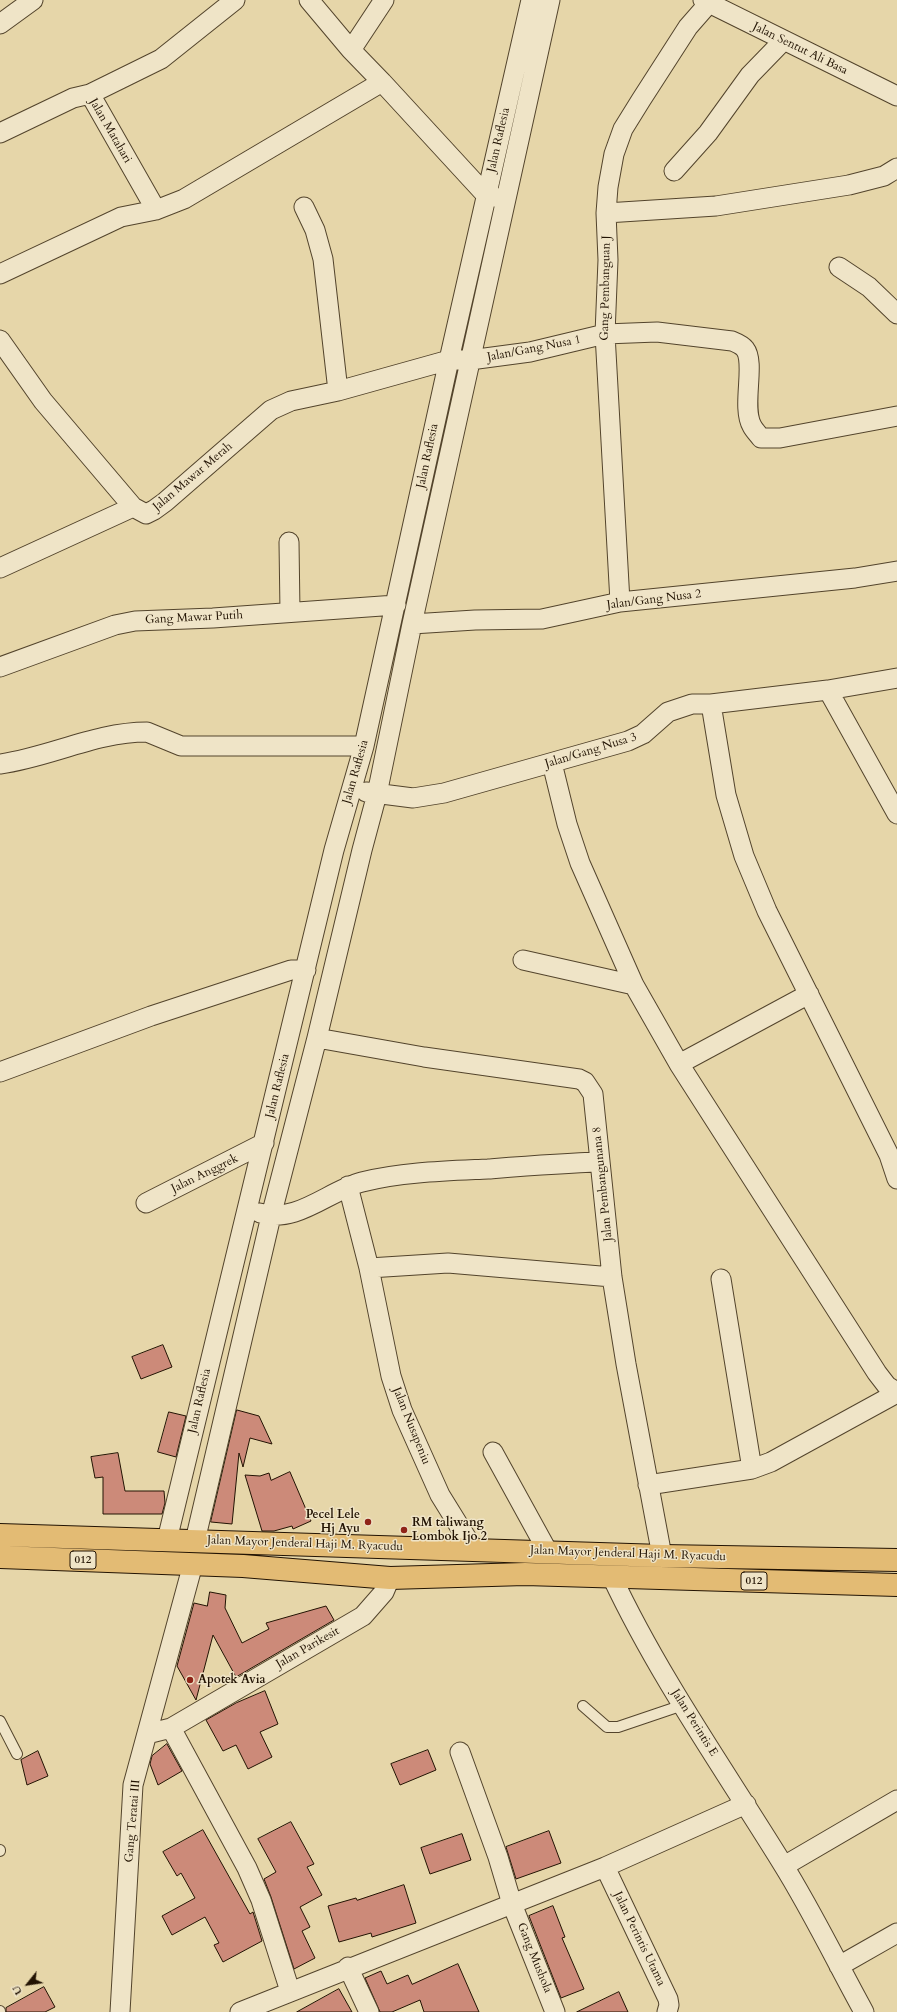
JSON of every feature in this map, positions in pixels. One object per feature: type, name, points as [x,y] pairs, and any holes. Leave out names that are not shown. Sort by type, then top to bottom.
[{"type":"main road","name":"Jalan Mayor Jenderal Haji M. Ryacudu","points":[[0,1535],[662,1556],[897,1560]]},
{"type":"main road","points":[[479,1550],[494,1556],[530,1558],[533,1566],[525,1574]]},
{"type":"main road","points":[[548,1552],[545,1560],[547,1568],[585,1570],[606,1577]]},
{"type":"main road","name":"Jalan Mayor Jenderal Haji M. Ryacudu","points":[[0,1557],[243,1566],[390,1578],[525,1574],[897,1585]]},
{"type":"street","points":[[0,24],[32,0]]},
{"type":"street","points":[[90,94],[161,59],[235,0]]},
{"type":"street","points":[[309,0],[351,50],[496,197]]},
{"type":"street","points":[[351,50],[384,0]]},
{"type":"street","name":"Jalan Raflesia","points":[[181,1541],[259,1212],[264,1143],[334,850],[364,746],[395,657],[412,624],[460,360],[496,197],[531,0]]},
{"type":"street","name":"Jalan Raflesia","points":[[496,197],[550,0]]},
{"type":"street","name":"Jalan Sentut Ali Basa","points":[[706,1],[783,41],[897,96]]},
{"type":"street","name":"Gang Pembanguan J","points":[[620,602],[605,334],[608,260],[606,213],[608,187],[614,154],[623,129],[706,1]]},
{"type":"street","points":[[674,171],[708,133],[750,75],[783,41]]},
{"type":"street","points":[[0,274],[121,217],[156,210],[184,199],[382,82]]},
{"type":"street","name":"Jalan Matahari","points":[[0,133],[73,98],[90,94],[156,210]]},
{"type":"street","points":[[606,213],[731,204],[849,185],[884,176],[897,168]]},
{"type":"street","points":[[304,207],[315,230],[323,259],[338,391]]},
{"type":"street","points":[[839,267],[869,287],[897,314]]},
{"type":"street","name":"Jalan/Gang Nusa 1","points":[[460,360],[530,352],[605,334],[657,332],[732,341],[740,344],[746,350],[748,361],[748,404],[751,425],[761,438],[780,438],[897,416]]},
{"type":"street","name":"Jalan Mawar Merah","points":[[0,340],[43,400],[133,507],[146,514],[154,510],[271,410],[291,401],[338,391],[460,360]]},
{"type":"street","name":"Jalan Raflesia","points":[[181,1541],[259,1212],[317,1038],[362,850],[375,794],[395,657],[396,605],[460,360]]},
{"type":"street","points":[[0,568],[133,507]]},
{"type":"street","points":[[289,542],[290,612]]},
{"type":"street","name":"Jalan/Gang Nusa 2","points":[[412,624],[475,620],[542,619],[620,602],[855,578],[897,571]]},
{"type":"street","name":"Gang Mawar Putih","points":[[0,667],[115,625],[135,621],[213,618],[396,605]]},
{"type":"street","name":"Jalan/Gang Nusa 3","points":[[352,789],[375,794],[413,798],[444,793],[552,763],[643,734],[668,712],[676,708],[692,704],[712,704],[828,690],[897,678]]},
{"type":"street","points":[[828,690],[897,814]]},
{"type":"street","points":[[712,704],[726,795],[744,856],[767,911],[893,1156],[897,1180]]},
{"type":"street","points":[[0,764],[109,736],[141,732],[151,733],[181,746],[364,746]]},
{"type":"street","points":[[552,763],[567,824],[580,863],[634,985],[680,1064],[877,1373],[887,1386],[897,1392],[771,1462],[752,1469],[648,1485]]},
{"type":"street","points":[[523,960],[634,985]]},
{"type":"street","points":[[0,1072],[151,1016],[291,970],[306,970]]},
{"type":"street","points":[[680,1064],[809,994]]},
{"type":"street","name":"Jalan Pembangunana 8","points":[[317,1038],[424,1057],[579,1079],[585,1082],[593,1094],[612,1277],[648,1485],[662,1556]]},
{"type":"street","name":"Jalan Anggrek","points":[[146,1203],[264,1143]]},
{"type":"street","points":[[259,1212],[283,1216],[348,1186],[373,1180],[422,1172],[600,1162]]},
{"type":"street","name":"Jalan Nusapeniu","points":[[348,1186],[369,1268],[391,1376],[402,1410],[440,1495],[479,1550]]},
{"type":"street","points":[[369,1268],[448,1263],[612,1277]]},
{"type":"street","points":[[722,1279],[752,1469]]},
{"type":"street","points":[[493,1452],[548,1552]]},
{"type":"street","name":"Gang Teratai III","points":[[120,2012],[133,1785],[147,1734],[182,1564]]},
{"type":"street","name":"Jalan Perintis E","points":[[606,1577],[625,1606],[683,1705],[784,1866],[864,2012]]},
{"type":"street","name":"Jalan Parikesit","points":[[147,1734],[171,1728],[362,1616],[381,1597],[390,1578]]},
{"type":"street","points":[[171,1728],[247,1868],[261,1900],[290,1991]]},
{"type":"street","name":"Gang Mushola","points":[[460,1752],[498,1857],[512,1904],[555,2012]]},
{"type":"street","points":[[784,1866],[897,1800]]},
{"type":"street","points":[[240,2012],[348,1967],[605,1867],[746,1804]]},
{"type":"street","name":"Jalan Perintis Utama","points":[[605,1867],[668,2000],[669,2005],[667,2012]]},
{"type":"street","points":[[839,1966],[897,1934]]},
{"type":"street","points":[[348,1967],[369,2012]]},
{"type":"lane","points":[[583,1706],[607,1727],[618,1727],[683,1705]]},
{"type":"lane","points":[[0,1721],[17,1754]]},
{"type":"building","points":[[163,1345],[172,1367],[141,1379],[132,1357]]},
{"type":"building","points":[[237,1410],[259,1416],[272,1444],[250,1438],[243,1467],[239,1453],[232,1524],[211,1522]]},
{"type":"building","points":[[169,1412],[186,1416],[176,1457],[158,1452]]},
{"type":"building","points":[[118,1453],[125,1491],[164,1491],[165,1503],[162,1514],[103,1514],[103,1477],[95,1478],[91,1457]]},
{"type":"building","points":[[290,1472],[311,1521],[293,1529],[292,1526],[274,1531],[262,1531],[245,1475],[260,1476],[269,1473],[271,1480]]},
{"type":"building","points":[[210,1592],[226,1595],[225,1608],[242,1643],[269,1629],[266,1623],[326,1606],[334,1620],[236,1677],[213,1635],[196,1700],[177,1666],[194,1603],[207,1606]]},
{"type":"building","points":[[265,1691],[278,1724],[260,1732],[272,1757],[248,1769],[236,1745],[223,1751],[206,1720],[236,1703]]},
{"type":"building","points":[[167,1744],[182,1771],[158,1785],[150,1764],[152,1756]]},
{"type":"building","points":[[428,1750],[436,1770],[400,1785],[391,1764]]},
{"type":"building","points":[[38,1751],[48,1776],[27,1785],[21,1760]]},
{"type":"building","points":[[291,1822],[314,1864],[307,1867],[322,1895],[300,1907],[310,1927],[302,1931],[315,1958],[294,1969],[264,1879],[276,1872],[258,1839]]},
{"type":"building","points":[[203,1830],[250,1914],[253,1912],[262,1941],[223,1962],[214,1945],[219,1943],[205,1917],[172,1935],[162,1916],[195,1898],[181,1873],[177,1876],[163,1852]]},
{"type":"building","points":[[549,1831],[561,1863],[516,1879],[506,1847]]},
{"type":"building","points":[[462,1834],[471,1860],[430,1874],[421,1848]]},
{"type":"building","points":[[404,1885],[416,1923],[372,1937],[371,1933],[339,1942],[328,1906],[356,1898],[357,1900]]},
{"type":"building","points":[[553,1906],[565,1937],[562,1938],[584,1989],[561,1998],[529,1916]]},
{"type":"building","points":[[458,1964],[479,2012],[424,2012],[420,2000],[392,2012],[380,2012],[365,1978],[381,1971],[387,1984],[408,1975],[412,1984]]},
{"type":"building","points":[[44,1987],[55,2007],[45,2012],[6,2012],[6,2008]]},
{"type":"building","points":[[339,1989],[352,2012],[297,2012]]},
{"type":"building","points":[[619,1992],[628,2012],[577,2012]]},
{"type":"place","name":"Pecel Lele Hj Ayu","points":[[368,1522]]},
{"type":"place","name":"RM taliwang Lombok Ijo 2","points":[[404,1530]]},
{"type":"place","name":"Apotek Avia","points":[[190,1680]]}]
